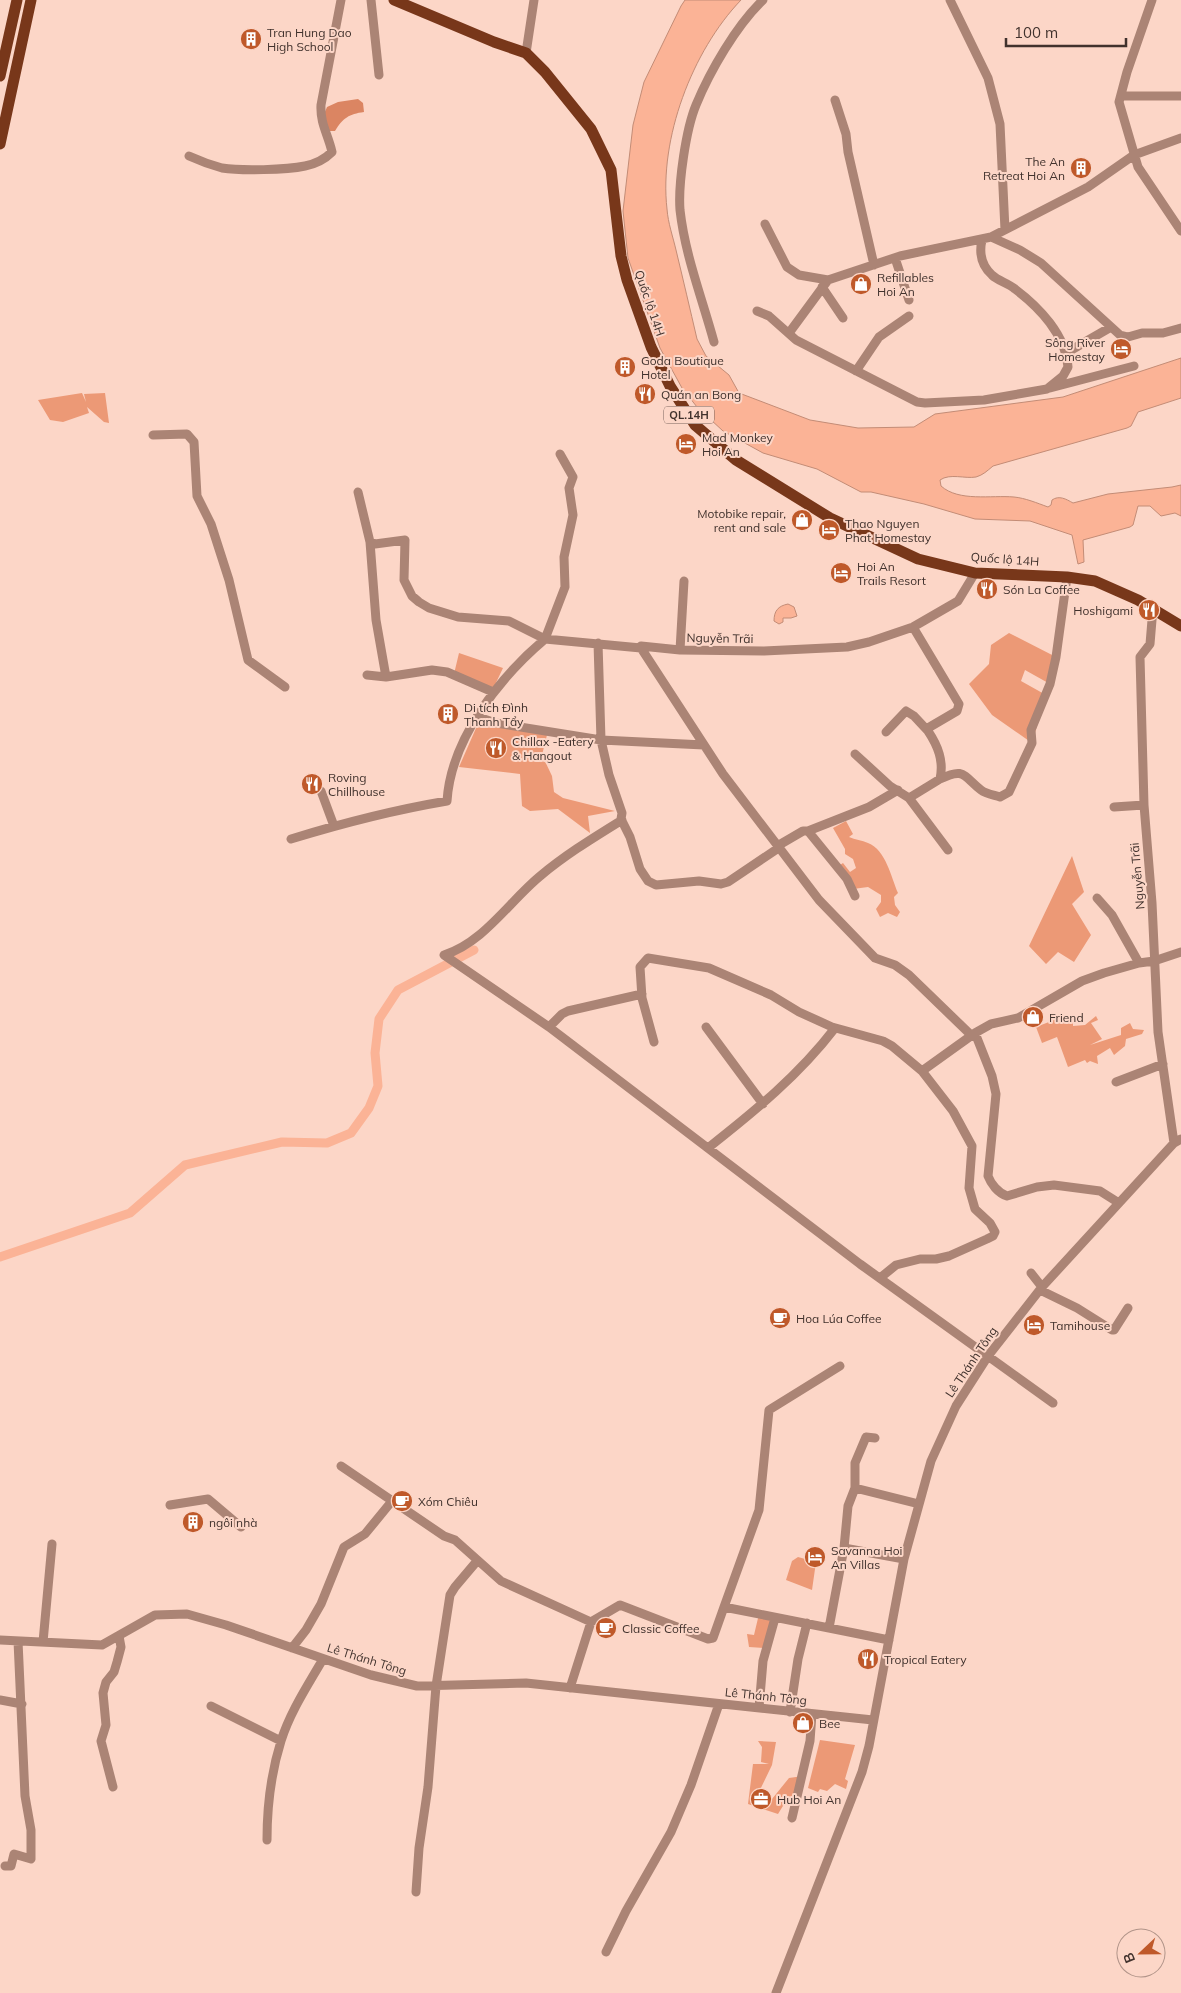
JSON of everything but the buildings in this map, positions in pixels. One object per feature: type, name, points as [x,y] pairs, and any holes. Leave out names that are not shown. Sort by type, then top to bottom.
[{"type":"main road","points":[[0,76],[17,0]]},
{"type":"main road","points":[[0,144],[30,0]]},
{"type":"main road","name":"Quốc lộ 14H","points":[[400,1],[494,42],[526,53],[545,72],[591,130],[611,170],[621,256],[627,280],[651,347],[670,386],[695,425],[736,460],[830,518],[918,558],[975,572],[1067,577],[1095,581],[1153,608],[1181,626]]},
{"type":"street","points":[[189,156],[208,164],[225,168],[267,169],[306,166],[319,162],[332,152],[320,118],[342,0]]},
{"type":"street","points":[[371,0],[380,75]]},
{"type":"street","points":[[526,53],[534,0]]},
{"type":"street","points":[[714,342],[686,245],[680,208],[682,174],[688,134],[696,106],[731,38],[763,0]]},
{"type":"street","points":[[950,0],[988,78],[1000,124],[1005,230]]},
{"type":"street","points":[[1152,0],[1127,72],[1120,102],[1138,167],[1181,231]]},
{"type":"street","points":[[1120,98],[1123,96],[1181,96]]},
{"type":"street","points":[[834,100],[846,134],[848,152],[874,265]]},
{"type":"street","points":[[788,333],[825,284],[895,258],[987,238],[1088,187],[1134,154],[1181,138]]},
{"type":"street","points":[[765,224],[787,267],[799,275],[825,284],[843,318]]},
{"type":"street","points":[[987,238],[1020,250],[1041,263],[1120,335],[1128,337],[1149,333],[1163,333],[1181,328]]},
{"type":"street","points":[[987,238],[980,249],[983,264],[991,275],[1014,288],[1044,315],[1066,353],[1068,367],[1063,376],[1047,389]]},
{"type":"street","points":[[895,258],[909,300]]},
{"type":"street","points":[[757,311],[769,316],[796,340],[906,397],[925,404],[984,400],[1047,389],[1134,366]]},
{"type":"street","points":[[856,371],[879,337],[909,316]]},
{"type":"street","points":[[1066,353],[1111,327]]},
{"type":"street","points":[[153,435],[187,434],[194,442],[197,496],[211,524],[229,580],[248,660],[285,687]]},
{"type":"street","points":[[291,839],[390,811],[447,801],[457,757],[478,717],[493,692],[532,650],[545,639],[565,587],[564,557],[573,515],[569,488],[573,477],[560,454]]},
{"type":"street","points":[[358,492],[370,542],[376,620],[386,677]]},
{"type":"street","points":[[370,542],[375,544],[405,540],[404,580],[412,596],[429,608],[458,617],[509,621],[545,639]]},
{"type":"street","name":"Nguyễn Trãi","points":[[545,639],[680,650],[764,651],[846,646],[869,642],[913,627],[958,601],[975,572]]},
{"type":"street","points":[[909,798],[953,773],[960,773],[968,777],[988,794],[1000,797],[1009,792],[1032,743],[1031,730],[1050,684],[1056,657],[1067,577]]},
{"type":"street","points":[[680,650],[684,581]]},
{"type":"street","name":"Nguyễn Trãi","points":[[1153,608],[1150,644],[1140,657],[1144,805],[1152,903],[1158,1032],[1177,1141]]},
{"type":"street","points":[[913,627],[959,704],[957,710],[936,722],[928,728],[928,731]]},
{"type":"street","points":[[598,643],[601,740],[609,776],[622,812],[622,820],[630,837],[640,869],[648,881],[656,885],[699,880],[721,884],[728,882],[803,831],[808,831],[869,807],[898,790]]},
{"type":"street","points":[[641,648],[728,781],[819,900],[875,958],[895,965],[973,1034],[992,1076],[996,1094],[988,1176],[993,1186],[1003,1195],[1007,1196],[1036,1187],[1054,1184],[1100,1191],[1119,1202]]},
{"type":"street","points":[[367,675],[386,677],[432,670],[448,672],[493,692]]},
{"type":"street","points":[[886,732],[906,711],[914,716],[928,731],[941,758],[943,768],[940,779]]},
{"type":"street","points":[[478,717],[496,723],[601,740],[704,745]]},
{"type":"street","points":[[855,754],[890,786],[909,798],[948,850]]},
{"type":"street","points":[[321,791],[334,826]]},
{"type":"street","points":[[1114,807],[1144,805]]},
{"type":"street","points":[[622,820],[571,852],[538,878],[470,941],[444,955],[549,1027],[880,1278],[1053,1403]]},
{"type":"street","points":[[808,831],[847,879],[855,896]]},
{"type":"street","points":[[1097,898],[1112,915],[1139,963]]},
{"type":"street","points":[[922,1071],[973,1034],[991,1024],[1018,1018],[1082,981],[1181,952]]},
{"type":"street","points":[[654,1042],[642,994],[640,974],[640,967],[648,958],[678,961],[709,968],[739,980],[799,1012],[834,1028],[892,1046],[922,1071],[954,1111],[972,1146],[969,1188],[975,1209],[990,1223],[995,1232],[987,1239],[950,1256],[936,1259],[920,1259],[896,1265],[880,1278]]},
{"type":"street","points":[[549,1027],[562,1014],[568,1011],[642,994]]},
{"type":"street","points":[[706,1026],[763,1104]]},
{"type":"street","points":[[708,1148],[763,1104],[814,1054],[834,1028]]},
{"type":"street","points":[[1116,1082],[1163,1064]]},
{"type":"street","name":"Lê Thánh Tông","points":[[0,1640],[102,1646],[155,1615],[187,1614],[226,1625],[323,1659],[417,1686],[526,1683],[873,1720],[904,1559],[934,1453],[956,1406],[988,1356],[1041,1289],[1177,1141]]},
{"type":"street","points":[[1031,1273],[1041,1289],[1077,1308],[1112,1330],[1128,1308]]},
{"type":"street","points":[[570,1688],[591,1622],[620,1605],[708,1639],[713,1638],[759,1510],[770,1410],[840,1366]]},
{"type":"street","points":[[829,1628],[844,1548],[848,1506],[855,1488],[855,1463],[866,1437],[875,1438]]},
{"type":"street","points":[[341,1466],[444,1536],[455,1540],[501,1581],[591,1622]]},
{"type":"street","points":[[855,1488],[919,1504]]},
{"type":"street","points":[[170,1505],[208,1499],[241,1527]]},
{"type":"street","points":[[292,1648],[306,1630],[321,1604],[344,1548],[365,1534],[392,1501]]},
{"type":"street","points":[[43,1642],[52,1544]]},
{"type":"street","points":[[844,1548],[904,1559]]},
{"type":"street","points":[[416,1892],[419,1848],[428,1787],[436,1686],[450,1595],[454,1587],[477,1561]]},
{"type":"street","points":[[724,1607],[889,1640]]},
{"type":"street","points":[[758,1708],[765,1654],[775,1618]]},
{"type":"street","points":[[790,1712],[798,1659],[807,1623]]},
{"type":"street","points":[[113,1787],[101,1741],[106,1725],[103,1693],[117,1662],[121,1647],[119,1636]]},
{"type":"street","points":[[5,1866],[11,1866],[14,1854],[31,1859],[31,1830],[25,1796],[18,1641]]},
{"type":"street","points":[[267,1840],[267,1806],[281,1741],[296,1706],[323,1659]]},
{"type":"street","points":[[0,1700],[22,1704]]},
{"type":"street","points":[[606,1952],[626,1911],[670,1832],[691,1785],[719,1704]]},
{"type":"street","points":[[211,1706],[281,1741]]},
{"type":"street","points":[[792,1818],[810,1741],[812,1714]]},
{"type":"street","points":[[776,1993],[853,1798],[862,1772],[873,1720]]},
{"type":"shaded area","points":[[685,0],[741,0],[723,21],[694,70],[674,126],[668,154],[666,182],[668,219],[697,339],[706,356],[729,375],[739,393],[810,420],[858,428],[914,427],[935,414],[1063,397],[1181,358],[1181,398],[1138,412],[1131,426],[993,466],[976,477],[948,477],[940,480],[941,486],[957,494],[976,497],[1018,498],[1048,507],[1051,505],[1052,500],[1057,498],[1073,503],[1108,494],[1181,485],[1181,516],[1175,513],[1161,516],[1150,506],[1138,506],[1133,525],[1130,527],[1083,540],[1084,562],[1078,564],[1072,535],[1030,521],[975,519],[924,504],[871,492],[861,492],[817,469],[763,453],[723,431],[697,407],[682,388],[660,348],[628,258],[623,211],[633,125],[644,82]]},
{"type":"shaded area","points":[[358,99],[363,103],[364,112],[347,117],[335,131],[327,131],[322,119],[327,107],[338,102]]},
{"type":"shaded area","points":[[82,393],[86,402],[84,394],[105,393],[109,423],[104,422],[87,407],[89,413],[63,422],[50,420],[38,400]]},
{"type":"shaded area","points":[[788,604],[794,607],[797,616],[783,618],[783,622],[779,624],[774,621],[777,610]]},
{"type":"shaded area","points":[[1009,633],[1056,657],[1050,684],[1025,670],[1021,681],[1046,695],[1032,743],[992,715],[969,684],[989,664],[991,645]]},
{"type":"shaded area","points":[[459,653],[503,668],[493,689],[454,674]]},
{"type":"shaded area","points":[[480,719],[548,731],[542,755],[552,776],[554,792],[563,798],[615,811],[588,816],[590,833],[558,809],[530,811],[522,806],[520,774],[459,767]]},
{"type":"shaded area","points":[[846,821],[853,834],[849,837],[866,842],[874,847],[884,858],[898,893],[894,897],[895,905],[900,912],[897,917],[888,913],[880,917],[876,909],[881,902],[881,895],[868,887],[853,889],[837,867],[843,863],[850,872],[856,868],[853,859],[845,854],[845,849],[833,828]]},
{"type":"shaded area","points":[[1072,856],[1084,892],[1072,904],[1091,935],[1074,962],[1058,952],[1046,964],[1029,946]]},
{"type":"shaded area","points":[[1067,1015],[1073,1021],[1073,1026],[1085,1025],[1096,1016],[1098,1020],[1091,1023],[1102,1039],[1090,1045],[1121,1035],[1121,1028],[1130,1023],[1133,1029],[1144,1030],[1142,1034],[1126,1039],[1125,1046],[1114,1055],[1110,1048],[1097,1056],[1098,1064],[1090,1061],[1087,1063],[1085,1060],[1068,1067],[1057,1037],[1042,1043],[1036,1027]]},
{"type":"shaded area","points":[[798,1557],[816,1562],[812,1590],[786,1580],[792,1561]]},
{"type":"shaded area","points":[[759,1614],[778,1618],[766,1648],[749,1647],[747,1634],[754,1635]]},
{"type":"shaded area","points":[[820,1740],[855,1745],[845,1779],[848,1781],[846,1789],[835,1784],[827,1791],[820,1789],[818,1792],[808,1788]]},
{"type":"shaded area","points":[[758,1741],[776,1742],[772,1765],[759,1792],[772,1799],[789,1778],[803,1776],[793,1799],[786,1801],[778,1814],[748,1804],[753,1764],[769,1764],[761,1762],[762,1747]]},
{"type":"waterway","points":[[0,1257],[130,1213],[185,1165],[282,1142],[327,1143],[351,1133],[369,1108],[378,1086],[375,1053],[379,1019],[398,990],[474,950]]},
{"type":"place","name":"Tran Hung Dao High School","points":[[251,39]]},
{"type":"place","name":"The An Retreat Hoi An","points":[[1081,168]]},
{"type":"place","name":"Refillables Hoi An","points":[[861,284]]},
{"type":"place","name":"Sông River Homestay","points":[[1121,349]]},
{"type":"place","name":"Goda Boutique Hotel","points":[[625,367]]},
{"type":"place","name":"Quán an Bong","points":[[645,394]]},
{"type":"place","name":"Mad Monkey Hoi An","points":[[686,444]]},
{"type":"place","name":"Motobike repair, rent and sale","points":[[802,520]]},
{"type":"place","name":"Thao Nguyen Phat Homestay","points":[[829,530]]},
{"type":"place","name":"Hoi An Trails Resort","points":[[841,573]]},
{"type":"place","name":"Són La Coffee","points":[[987,589]]},
{"type":"place","name":"Hoshigami","points":[[1149,610]]},
{"type":"place","name":"Di tích Đình Thanh Tẩy","points":[[448,714]]},
{"type":"place","name":"Chillax -Eatery & Hangout","points":[[496,748]]},
{"type":"place","name":"Roving Chillhouse","points":[[312,784]]},
{"type":"place","name":"Friend","points":[[1033,1017]]},
{"type":"place","name":"Hoa Lúa Coffee","points":[[780,1318]]},
{"type":"place","name":"Tamihouse","points":[[1034,1325]]},
{"type":"place","name":"Xóm Chiêu","points":[[402,1501]]},
{"type":"place","name":"ngôi nhà","points":[[193,1522]]},
{"type":"place","name":"Savanna Hoi An Villas","points":[[815,1557]]},
{"type":"place","name":"Classic Coffee","points":[[606,1628]]},
{"type":"place","name":"Tropical Eatery","points":[[868,1659]]},
{"type":"place","name":"Bee","points":[[803,1723]]},
{"type":"place","name":"Hub Hoi An","points":[[761,1799]]}]
